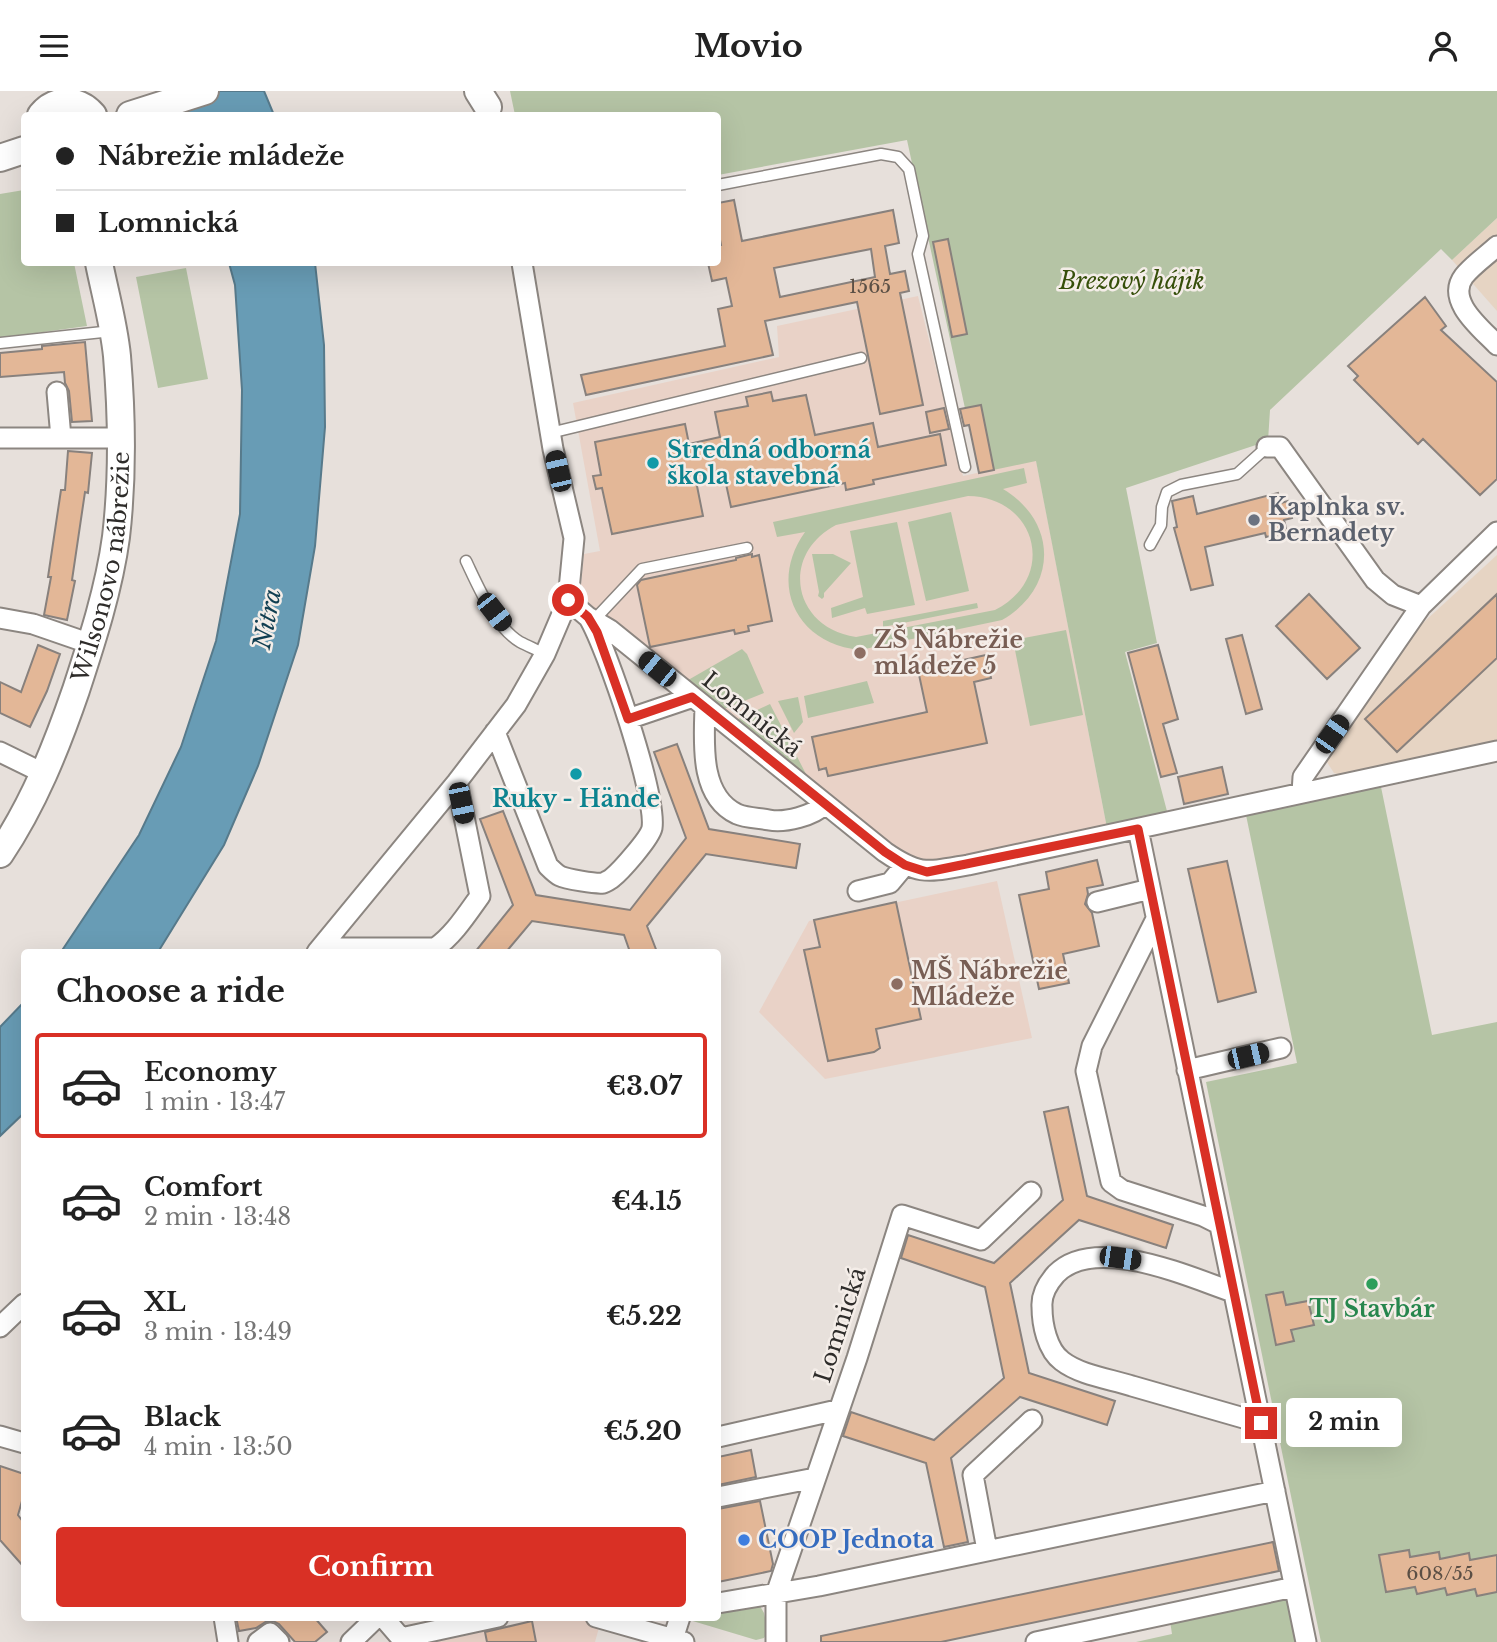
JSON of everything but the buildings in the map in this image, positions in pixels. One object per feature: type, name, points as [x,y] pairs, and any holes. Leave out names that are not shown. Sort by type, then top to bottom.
[{"type":"street","points":[[141,112],[205,91]]},
{"type":"street","points":[[49,103],[75,103],[90,112]]},
{"type":"street","points":[[0,158],[21,152]]},
{"type":"street","points":[[1497,246],[1463,277],[1458,288],[1459,300],[1465,310],[1497,345]]},
{"type":"street","name":"Wilsonovo nábrežie","points":[[0,853],[45,774],[60,738],[91,645],[116,538],[121,438],[117,356],[100,266]]},
{"type":"street","points":[[320,949],[457,782],[516,705],[545,654],[568,600],[574,538],[551,433],[523,266]]},
{"type":"street","points":[[57,392],[61,438]]},
{"type":"street","points":[[0,438],[121,438]]},
{"type":"street","points":[[1267,447],[1280,447],[1375,580],[1393,595],[1421,606]]},
{"type":"street","points":[[1302,793],[1303,777],[1421,606],[1497,532]]},
{"type":"street","name":"Lomnická","points":[[568,600],[905,865],[927,872],[1497,751]]},
{"type":"street","points":[[0,618],[33,624],[91,645]]},
{"type":"street","points":[[495,732],[548,866],[560,876],[603,883],[614,877],[651,832],[652,823],[644,778],[628,719],[591,618]]},
{"type":"street","points":[[628,719],[699,702],[703,760],[719,801],[738,815],[779,822],[818,811],[825,804]]},
{"type":"street","points":[[0,752],[45,774]]},
{"type":"street","points":[[377,949],[435,948],[469,912],[480,896],[457,782]]},
{"type":"street","points":[[1138,829],[1306,1642]]},
{"type":"street","points":[[858,891],[890,883],[905,865]]},
{"type":"street","points":[[1097,902],[1150,889]]},
{"type":"street","points":[[1156,919],[1092,1046],[1086,1071],[1111,1182],[1122,1190],[1203,1216],[1219,1224]]},
{"type":"street","points":[[1187,1070],[1282,1048]]},
{"type":"street","name":"Lomnická","points":[[776,1642],[776,1594],[902,1215],[981,1240],[1031,1192]]},
{"type":"street","points":[[1233,1292],[1136,1260],[1104,1256],[1064,1266],[1049,1282],[1041,1302],[1042,1318],[1050,1345],[1060,1360],[1101,1377],[1261,1423]]},
{"type":"street","points":[[11,1324],[21,1309]]},
{"type":"street","points":[[721,1436],[838,1410]]},
{"type":"street","points":[[987,1550],[973,1475],[1032,1420]]},
{"type":"street","points":[[0,1436],[21,1442]]},
{"type":"street","points":[[721,1496],[815,1478]]},
{"type":"street","points":[[721,1603],[776,1594],[1275,1491]]},
{"type":"street","points":[[1036,1642],[1294,1587]]},
{"type":"street","points":[[225,1621],[228,1642]]},
{"type":"street","points":[[351,1642],[373,1621]]},
{"type":"street","points":[[386,1621],[401,1638],[480,1621]]},
{"type":"street","points":[[602,1621],[623,1634],[679,1641],[680,1621]]},
{"type":"street","points":[[258,1642],[270,1633],[279,1642]]},
{"type":"lane","points":[[721,184],[881,154],[898,157],[909,169],[923,236],[918,254],[965,467]]},
{"type":"lane","points":[[0,343],[113,331]]},
{"type":"lane","points":[[551,433],[861,358]]},
{"type":"lane","points":[[1150,545],[1161,525],[1162,507],[1167,492],[1181,485],[1237,474],[1267,447]]},
{"type":"lane","points":[[591,618],[642,569],[747,548]]},
{"type":"lane","points":[[466,561],[485,601],[503,624],[518,641],[545,654]]},
{"type":"shaded area","points":[[1497,218],[1497,311],[1452,260]]},
{"type":"shaded area","name":"ZŠ Nábrežie mládeže 5","points":[[918,296],[963,476],[1036,460],[1107,828],[930,864],[914,863],[616,628],[580,596],[584,554],[600,551],[573,403],[779,357],[777,326]]},
{"type":"shaded area","points":[[1497,555],[1497,762],[1381,787],[1334,773],[1325,759],[1412,633]]},
{"type":"shaded area","name":"MŠ Nábrežie Mládeže","points":[[997,881],[1032,1038],[825,1079],[759,1012],[809,921]]},
{"type":"shaded area","points":[[533,1621],[590,1621],[600,1624],[595,1642],[435,1642]]},
{"type":"green space","name":"Brezový hájik","points":[[510,91],[1497,91],[1497,218],[1452,260],[1441,249],[1270,410],[1268,441],[1126,488],[1157,643],[1125,652],[1168,815],[1107,828],[1036,461],[979,473],[907,140],[721,174],[721,112],[514,112]]},
{"type":"green space","points":[[21,190],[21,266],[75,266],[87,326],[0,338],[0,194]]},
{"type":"green space","points":[[186,268],[208,379],[158,388],[136,277]]},
{"type":"green space","points":[[1024,468],[1027,483],[1003,489],[1021,503],[1034,519],[1042,537],[1044,555],[1034,591],[1020,607],[1002,620],[860,650],[838,645],[819,636],[805,624],[789,591],[789,572],[794,552],[805,532],[777,537],[773,522]],"holes":[[[968,496],[992,500],[1010,510],[1023,524],[1031,541],[1032,560],[1027,579],[1015,596],[995,610],[856,637],[835,631],[818,620],[807,606],[801,589],[801,571],[806,554],[818,538],[836,525]]]},
{"type":"green space","points":[[951,512],[969,591],[926,601],[908,522]]},
{"type":"green space","points":[[897,522],[915,605],[867,614],[865,608],[832,618],[831,608],[863,597],[850,531]]},
{"type":"green space","points":[[812,554],[833,554],[851,563],[824,593],[822,599],[818,596]]},
{"type":"green space","points":[[977,603],[978,608],[883,627],[883,621]]},
{"type":"green space","points":[[1066,630],[1083,715],[1030,726],[1013,640]]},
{"type":"green space","points":[[742,649],[747,654],[764,693],[719,711],[683,683]]},
{"type":"green space","points":[[867,681],[874,703],[808,718],[804,696]]},
{"type":"green space","points":[[798,697],[803,722],[794,733],[778,701]]},
{"type":"green space","points":[[770,704],[807,776],[809,780],[734,721]]},
{"type":"green space","name":"TJ Stavbár","points":[[1381,787],[1432,1035],[1497,1022],[1497,1642],[1321,1642],[1206,1082],[1297,1063],[1246,815]]},
{"type":"green space","points":[[1289,1598],[1298,1642],[1136,1642],[1172,1634],[1170,1621]]},
{"type":"green space","points":[[752,1604],[760,1606],[768,1632],[764,1638],[756,1640],[693,1621],[721,1621],[721,1610]]},
{"type":"water","points":[[181,91],[264,91],[273,112],[186,112]]},
{"type":"water","name":"Nitra","points":[[230,266],[315,266],[324,345],[325,427],[315,546],[298,645],[258,766],[224,845],[160,949],[63,949],[139,835],[181,747],[216,641],[240,514],[242,390],[235,285]]},
{"type":"water","points":[[21,1005],[21,1116],[0,1136],[0,1027]]},
{"type":"place","name":"Stredná odborná škola stavebná","points":[[653,463]]},
{"type":"place","name":"Kaplnka sv. Bernadety","points":[[1254,520]]},
{"type":"place","name":"ZŠ Nábrežie mládeže 5","points":[[860,653]]},
{"type":"place","name":"Ruky - Hände","points":[[576,774]]},
{"type":"place","name":"MŠ Nábrežie Mládeže","points":[[897,984]]},
{"type":"place","name":"TJ Stavbár","points":[[1372,1284]]},
{"type":"place","name":"COOP Jednota","points":[[744,1540]]},
{"type":"route","points":[[568,600],[588,617],[597,632],[628,719],[692,697],[854,828],[905,865],[927,872],[1138,829],[1261,1423]]}]
